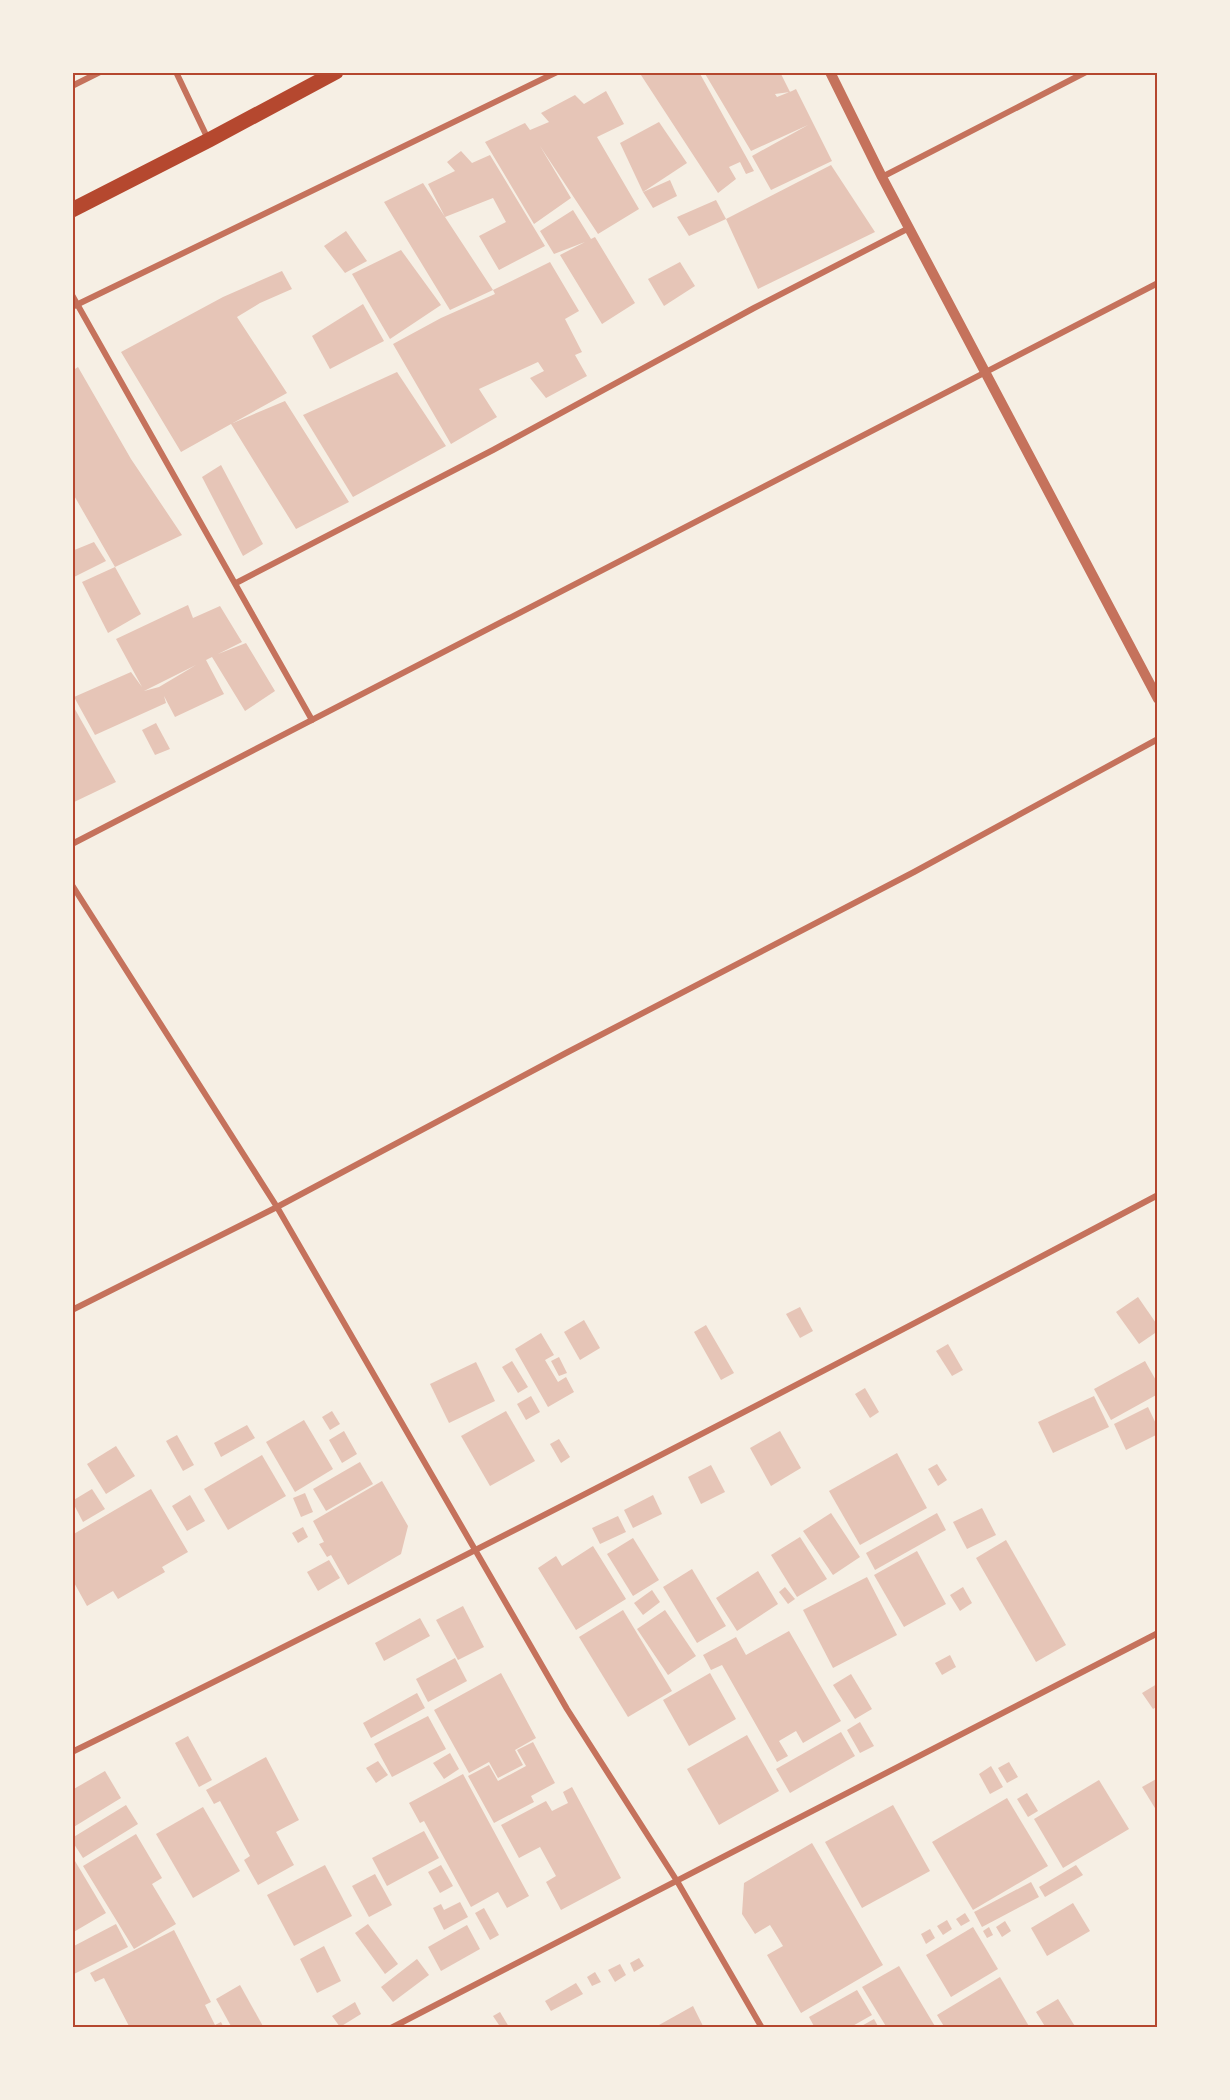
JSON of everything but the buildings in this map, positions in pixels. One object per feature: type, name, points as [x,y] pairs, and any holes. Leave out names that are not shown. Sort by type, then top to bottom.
[{"type":"main road","points":[[72,210],[336,72]]},
{"type":"street","points":[[72,86],[100,72]]},
{"type":"street","points":[[176,72],[209,140]]},
{"type":"street","points":[[74,305],[557,72]]},
{"type":"street","points":[[831,72],[882,177],[1158,699]]},
{"type":"street","points":[[882,177],[1086,72]]},
{"type":"street","points":[[236,583],[482,456],[753,308],[909,228]]},
{"type":"street","points":[[72,844],[1158,283]]},
{"type":"street","points":[[72,295],[74,305],[236,583],[312,720]]},
{"type":"street","points":[[72,1310],[277,1208],[566,1053],[925,866],[1158,740]]},
{"type":"street","points":[[72,885],[277,1208],[567,1709],[677,1881],[762,2028]]},
{"type":"street","points":[[72,1752],[476,1550],[1158,1195]]},
{"type":"street","points":[[391,2028],[1158,1633]]}]
